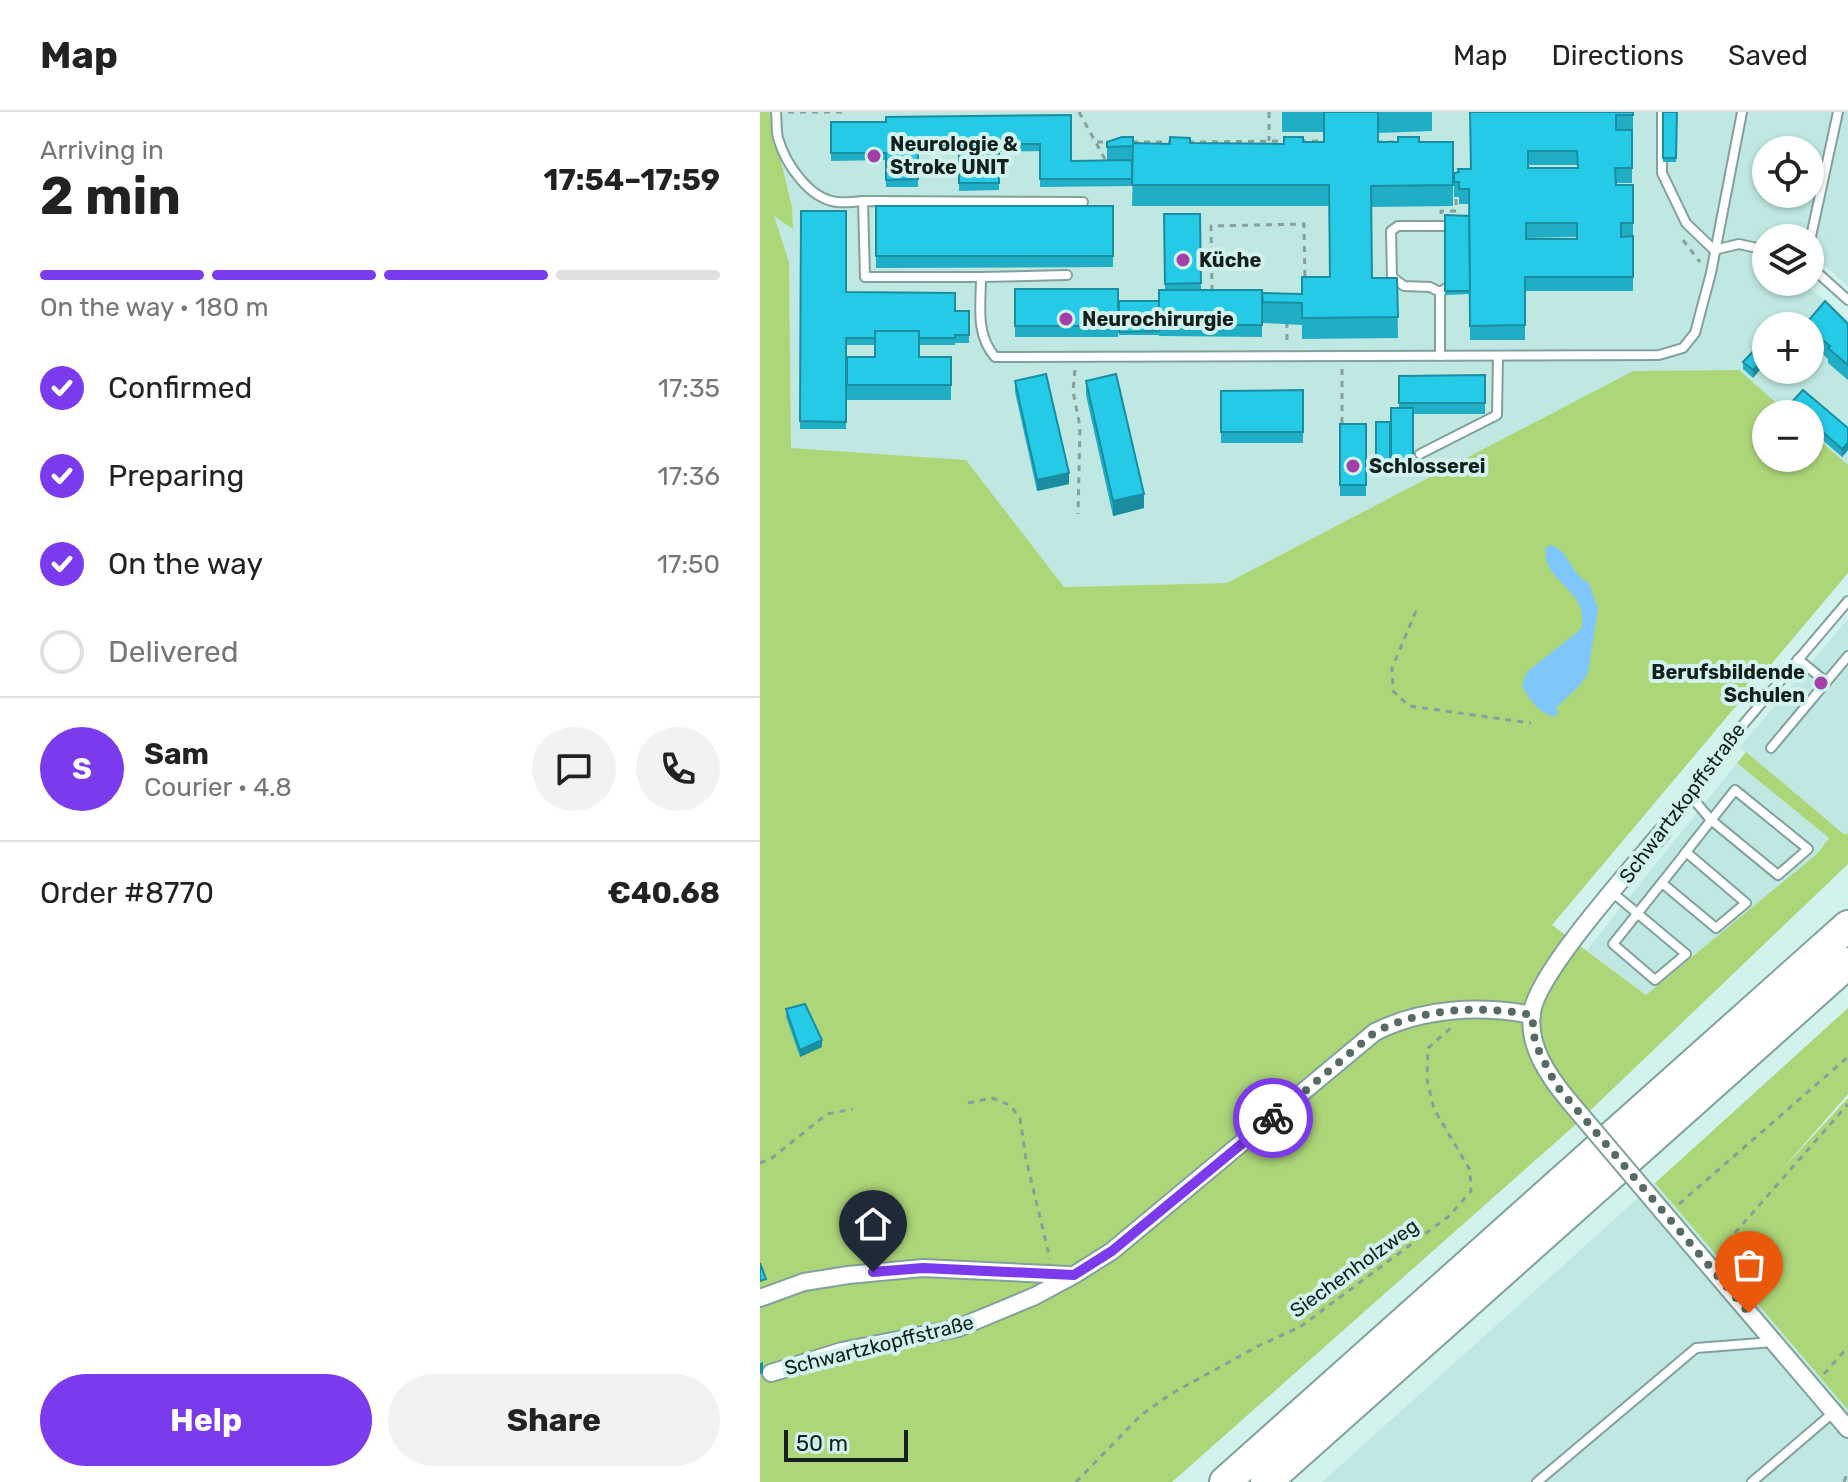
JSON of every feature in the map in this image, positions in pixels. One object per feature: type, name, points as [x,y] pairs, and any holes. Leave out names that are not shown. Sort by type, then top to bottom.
[{"type":"highway","points":[[1225,1482],[1848,926]]},
{"type":"highway","points":[[1266,1482],[1848,963]]},
{"type":"street","name":"Schwartzkopffstraße","points":[[771,1373],[842,1351],[958,1328],[1002,1311],[1074,1275],[1112,1251],[1375,1032],[1415,1016],[1472,1010],[1507,1010],[1532,1015],[1535,999],[1554,967],[1662,832]]},
{"type":"street","points":[[1532,1015],[1535,1043],[1548,1074],[1848,1429]]},
{"type":"street","points":[[760,1298],[804,1282],[923,1268],[984,1269],[1042,1276],[1074,1275]]},
{"type":"lane","points":[[776,112],[778,138],[805,185],[819,196],[835,202],[1083,202]]},
{"type":"lane","points":[[1662,112],[1662,173],[1686,223],[1714,250]]},
{"type":"lane","points":[[981,277],[981,333],[985,346],[995,357],[1644,356],[1674,352],[1683,348],[1695,333],[1711,273],[1742,112]]},
{"type":"lane","points":[[1814,224],[1838,112]]},
{"type":"lane","points":[[863,201],[865,277],[1067,275]]},
{"type":"lane","points":[[1440,292],[1430,287],[1404,286],[1392,277],[1391,231],[1398,226],[1450,226],[1450,241]]},
{"type":"lane","points":[[1714,250],[1739,244],[1752,247]]},
{"type":"lane","points":[[1440,292],[1450,286],[1450,271]]},
{"type":"lane","points":[[1824,279],[1848,300]]},
{"type":"lane","points":[[1440,292],[1440,356]]},
{"type":"lane","points":[[1420,454],[1497,415],[1498,357]]},
{"type":"lane","name":"Schwartzkopffstraße","points":[[1662,832],[1714,759],[1848,601]]},
{"type":"lane","points":[[1771,748],[1848,656]]},
{"type":"lane","points":[[1798,659],[1826,682]]},
{"type":"lane","points":[[1613,893],[1637,914],[1686,954],[1655,980],[1613,944],[1637,914],[1662,883],[1711,820],[1735,790],[1808,849],[1778,875],[1711,820],[1689,794]]},
{"type":"lane","points":[[1662,883],[1716,928],[1746,903],[1686,852]]},
{"type":"lane","points":[[1537,1482],[1696,1348],[1774,1342]]},
{"type":"lane","points":[[1752,1482],[1834,1412]]},
{"type":"path","points":[[776,112],[844,112]]},
{"type":"path","points":[[1079,112],[1107,163]]},
{"type":"path","points":[[1269,112],[1269,141]]},
{"type":"path","points":[[1128,142],[1326,141]]},
{"type":"path","points":[[1097,142],[1112,142]]},
{"type":"path","points":[[1369,142],[1398,142]]},
{"type":"path","points":[[1441,226],[1441,211],[1456,211],[1456,197]]},
{"type":"path","points":[[1213,296],[1211,226],[1304,224],[1306,294]]},
{"type":"path","points":[[1286,311],[1287,358]]},
{"type":"path","points":[[1342,358],[1343,429]]},
{"type":"path","points":[[1075,372],[1073,391],[1080,427],[1078,514]]},
{"type":"path","points":[[1416,611],[1392,668],[1393,691],[1409,706],[1531,723]]},
{"type":"path","name":"Siechenholzweg","points":[[1076,1482],[1141,1415],[1184,1387],[1300,1327],[1449,1216],[1471,1191],[1470,1170],[1434,1109],[1425,1064],[1428,1048],[1472,1010]]},
{"type":"path","points":[[1664,1214],[1848,1057]]},
{"type":"path","points":[[968,1103],[992,1098],[1010,1105],[1020,1118],[1026,1159],[1051,1256],[1047,1271],[1042,1276]]},
{"type":"path","points":[[1727,1242],[1848,1104]]},
{"type":"path","points":[[760,1163],[772,1158],[827,1114],[853,1109]]},
{"type":"path","points":[[1811,1387],[1848,1347]]},
{"type":"path","points":[[1844,1482],[1848,1471]]},
{"type":"shaded area","points":[[760,112],[1848,112],[1848,286],[1824,265],[1824,224],[1752,224],[1752,296],[1819,296],[1848,320],[1848,465],[1824,444],[1824,400],[1773,400],[1754,384],[1824,384],[1824,312],[1752,312],[1752,382],[1739,371],[1633,371],[1227,583],[1064,587],[966,460],[791,449],[789,262],[760,176]]},
{"type":"shaded area","name":"Berufsbildende Schulen","points":[[1848,619],[1848,833],[1845,835],[1740,747]]},
{"type":"shaded area","points":[[1737,763],[1829,838],[1818,853],[1646,995],[1587,950]]},
{"type":"shaded area","points":[[1655,1183],[1848,1410],[1848,1482],[1322,1482]]},
{"type":"green space","points":[[760,112],[769,112],[792,207],[793,229],[774,216],[789,262],[791,448],[966,460],[1064,587],[1227,583],[1633,371],[1739,370],[1773,400],[1752,400],[1752,472],[1824,472],[1824,444],[1848,465],[1848,573],[1552,925],[1646,995],[1818,853],[1829,838],[1737,763],[1746,752],[1845,835],[1848,833],[1848,864],[1574,1126],[1172,1482],[760,1482]]},
{"type":"green space","points":[[1848,1008],[1848,1094],[1778,1174],[1848,1098],[1848,1410],[1655,1183]]},
{"type":"water","points":[[1551,545],[1562,552],[1589,583],[1598,609],[1588,673],[1556,708],[1559,712],[1554,717],[1535,705],[1522,685],[1527,672],[1581,629],[1579,604],[1550,569],[1546,559],[1546,547]]},
{"type":"building","points":[[1324,112],[1378,112],[1378,142],[1398,142],[1398,137],[1419,137],[1419,142],[1453,142],[1453,185],[1371,186],[1372,278],[1397,278],[1398,317],[1302,318],[1302,303],[1263,302],[1262,293],[1302,294],[1302,277],[1330,277],[1329,185],[1132,185],[1133,143],[1170,144],[1170,137],[1190,138],[1190,143],[1284,144],[1284,137],[1303,137],[1303,142],[1324,142]]},
{"type":"building","points":[[1470,112],[1633,112],[1633,115],[1616,115],[1616,130],[1632,130],[1632,168],[1615,168],[1616,185],[1633,185],[1633,223],[1621,223],[1621,237],[1633,236],[1633,277],[1525,277],[1525,325],[1470,326],[1469,189],[1459,189],[1459,182],[1454,182],[1454,173],[1459,172],[1458,169],[1471,169]],"holes":[[[1528,151],[1577,151],[1578,168],[1528,168]],[[1526,223],[1577,223],[1577,239],[1526,239]]]},
{"type":"building","points":[[1663,112],[1677,112],[1676,158],[1663,158]]},
{"type":"building","name":"Neurologie & Stroke UNIT","points":[[1071,115],[1071,161],[1132,160],[1132,179],[1040,179],[1040,144],[999,144],[999,183],[959,183],[959,144],[918,144],[918,179],[886,180],[886,153],[831,153],[831,122],[886,122],[886,117]]},
{"type":"building","points":[[1133,137],[1133,146],[1107,147],[1107,142]]},
{"type":"building","points":[[876,206],[1113,206],[1113,256],[876,256]]},
{"type":"building","points":[[801,211],[846,211],[846,292],[955,293],[955,311],[969,311],[969,335],[919,338],[919,331],[875,331],[875,338],[846,338],[846,422],[800,421]]},
{"type":"building","name":"Küche","points":[[1164,214],[1200,214],[1201,283],[1165,284]]},
{"type":"building","points":[[1445,215],[1469,216],[1470,291],[1445,291]]},
{"type":"building","name":"Neurochirurgie","points":[[1015,289],[1118,289],[1118,326],[1015,326]]},
{"type":"building","points":[[1159,290],[1262,290],[1262,325],[1159,325]]},
{"type":"building","points":[[1119,301],[1159,301],[1159,331],[1119,332]]},
{"type":"building","points":[[1825,301],[1848,324],[1848,365],[1828,348],[1830,346],[1824,341],[1824,312],[1816,312]]},
{"type":"building","points":[[875,331],[919,331],[919,357],[951,357],[951,385],[847,385],[847,357],[875,357]]},
{"type":"building","points":[[1752,353],[1752,369],[1743,362]]},
{"type":"building","points":[[1046,374],[1069,473],[1037,480],[1015,381]]},
{"type":"building","points":[[1116,374],[1144,494],[1113,501],[1086,381]]},
{"type":"building","points":[[1485,375],[1485,403],[1399,403],[1399,376]]},
{"type":"building","points":[[1303,390],[1303,432],[1221,432],[1221,391]]},
{"type":"building","points":[[1803,390],[1815,400],[1794,400]]},
{"type":"building","points":[[1391,408],[1413,408],[1413,464],[1391,464]]},
{"type":"building","points":[[1824,408],[1848,428],[1848,443],[1842,449],[1824,433]]},
{"type":"building","points":[[1376,422],[1390,422],[1390,459],[1376,459]]},
{"type":"building","name":"Schlosserei","points":[[1340,424],[1366,424],[1366,485],[1340,485]]},
{"type":"building","points":[[805,1004],[822,1040],[800,1050],[786,1009]]},
{"type":"building","points":[[760,1263],[766,1279],[760,1281]]},
{"type":"way so far","points":[[1273,1118],[1375,1032],[1392,1023],[1440,1012],[1491,1009],[1532,1015],[1540,1058],[1556,1085],[1749,1313]]},
{"type":"place","name":"Neurologie & Stroke UNIT","points":[[874,156]]},
{"type":"place","name":"Küche","points":[[1183,260]]},
{"type":"place","name":"Neurochirurgie","points":[[1066,319]]},
{"type":"place","name":"Schlosserei","points":[[1353,466]]},
{"type":"place","name":"Berufsbildende Schulen","points":[[1821,683]]},
{"type":"route","points":[[873,1272],[923,1268],[984,1269],[1042,1276],[1074,1275],[1112,1251],[1273,1118]]}]
